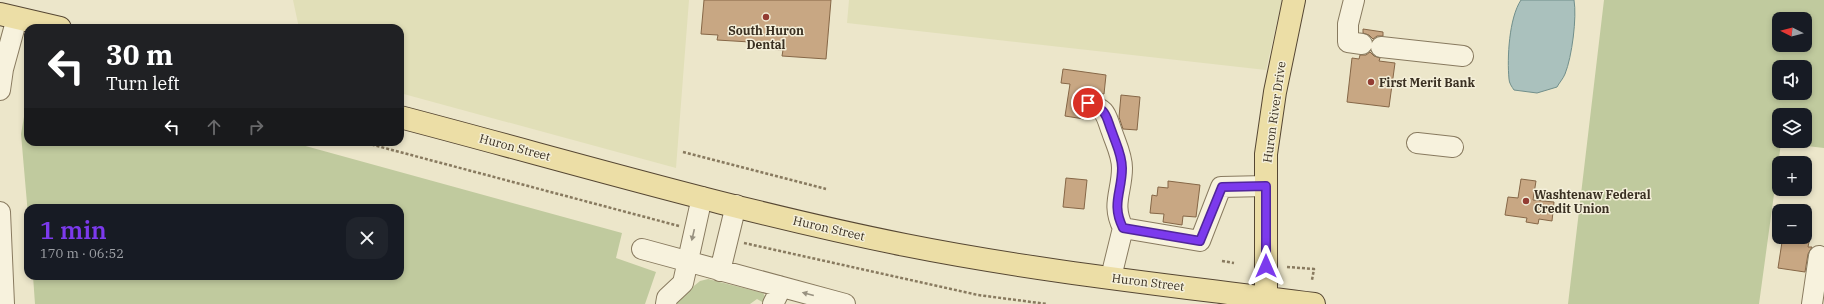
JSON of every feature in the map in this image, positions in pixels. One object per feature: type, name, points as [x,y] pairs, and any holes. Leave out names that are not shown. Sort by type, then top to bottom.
[{"type":"main road","name":"Huron River Drive","points":[[1266,301],[1266,154],[1274,99],[1294,0]]},
{"type":"main road","points":[[9,16],[43,24]]},
{"type":"main road","name":"Huron Street","points":[[404,117],[702,197],[905,245],[1012,264],[1111,277],[1266,301],[1314,304]]},
{"type":"street","points":[[1354,0],[1348,24],[1348,42],[1362,44]]},
{"type":"street","points":[[0,90],[4,69],[9,16]]},
{"type":"street","points":[[1381,47],[1463,56]]},
{"type":"street","points":[[1088,103],[1099,107],[1108,116],[1111,131],[1120,152],[1122,166],[1122,181],[1116,207],[1118,218],[1123,228],[1111,277]]},
{"type":"street","points":[[1417,142],[1453,147]]},
{"type":"street","points":[[1123,228],[1200,241],[1222,187],[1266,186]]},
{"type":"street","points":[[666,304],[667,298],[683,283],[702,197]]},
{"type":"street","points":[[720,271],[736,205]]},
{"type":"street","points":[[0,212],[2,293]]},
{"type":"street","points":[[642,250],[720,271],[776,295],[845,304]]},
{"type":"street","points":[[1812,304],[1819,256]]},
{"type":"path","points":[[377,146],[683,227]]},
{"type":"path","points":[[683,152],[826,190]]},
{"type":"path","points":[[741,242],[978,295],[1047,304]]},
{"type":"path","points":[[1222,261],[1234,263]]},
{"type":"path","points":[[1288,267],[1314,269],[1312,280]]},
{"type":"shaded area","points":[[293,0],[689,0],[676,168],[404,94],[404,24],[298,24]]},
{"type":"shaded area","points":[[849,0],[1282,0],[1266,70],[847,23]]},
{"type":"green space","points":[[1604,0],[1824,0],[1824,148],[1812,147],[1812,108],[1772,108],[1772,148],[1780,148],[1779,156],[1772,156],[1772,196],[1774,196],[1759,304],[1568,304]]},
{"type":"green space","points":[[24,117],[24,146],[306,146],[622,233],[616,258],[656,272],[645,304],[35,304],[33,280],[404,280],[404,204],[27,204],[21,134]]},
{"type":"green space","points":[[708,279],[763,293],[766,298],[764,303],[757,299],[750,304],[672,304],[700,281]]},
{"type":"water","points":[[1521,0],[1574,0],[1575,16],[1568,67],[1557,87],[1537,93],[1514,90],[1509,80],[1508,60],[1511,27]]},
{"type":"building","name":"South Huron Dental","points":[[704,0],[831,0],[826,59],[782,56],[783,50],[750,48],[750,42],[717,40],[718,35],[701,34]]},
{"type":"building","points":[[1363,29],[1383,32],[1383,36],[1377,36],[1373,39],[1369,35],[1363,33]]},
{"type":"building","name":"First Merit Bank","points":[[1370,52],[1374,56],[1380,58],[1379,61],[1395,63],[1389,107],[1347,102],[1352,58],[1359,59],[1360,55],[1366,55]]},
{"type":"building","points":[[1063,69],[1106,75],[1104,94],[1086,92],[1081,94],[1078,98],[1077,105],[1079,110],[1085,114],[1084,119],[1065,116],[1070,84],[1061,83]]},
{"type":"building","points":[[1121,95],[1140,97],[1137,130],[1123,129],[1119,117]]},
{"type":"building","points":[[1066,178],[1087,180],[1084,209],[1063,207]]},
{"type":"building","name":"Washtenaw Federal Credit Union","points":[[1521,179],[1536,181],[1533,200],[1554,202],[1552,221],[1539,219],[1538,224],[1526,222],[1527,218],[1505,215],[1508,197],[1518,198]]},
{"type":"building","points":[[1168,181],[1200,185],[1196,217],[1183,216],[1182,225],[1163,222],[1164,214],[1150,213],[1152,195],[1157,196],[1158,187],[1168,188]]},
{"type":"building","points":[[1782,244],[1809,244],[1808,247],[1812,247],[1808,254],[1805,272],[1778,268]]},
{"type":"place","name":"South Huron Dental","points":[[766,17]]},
{"type":"place","name":"First Merit Bank","points":[[1371,82]]},
{"type":"place","name":"Washtenaw Federal Credit Union","points":[[1526,201]]},
{"type":"route","points":[[1088,103],[1099,107],[1108,116],[1111,131],[1120,152],[1122,181],[1116,207],[1118,218],[1123,228],[1200,241],[1222,187],[1266,186],[1266,266]]}]
